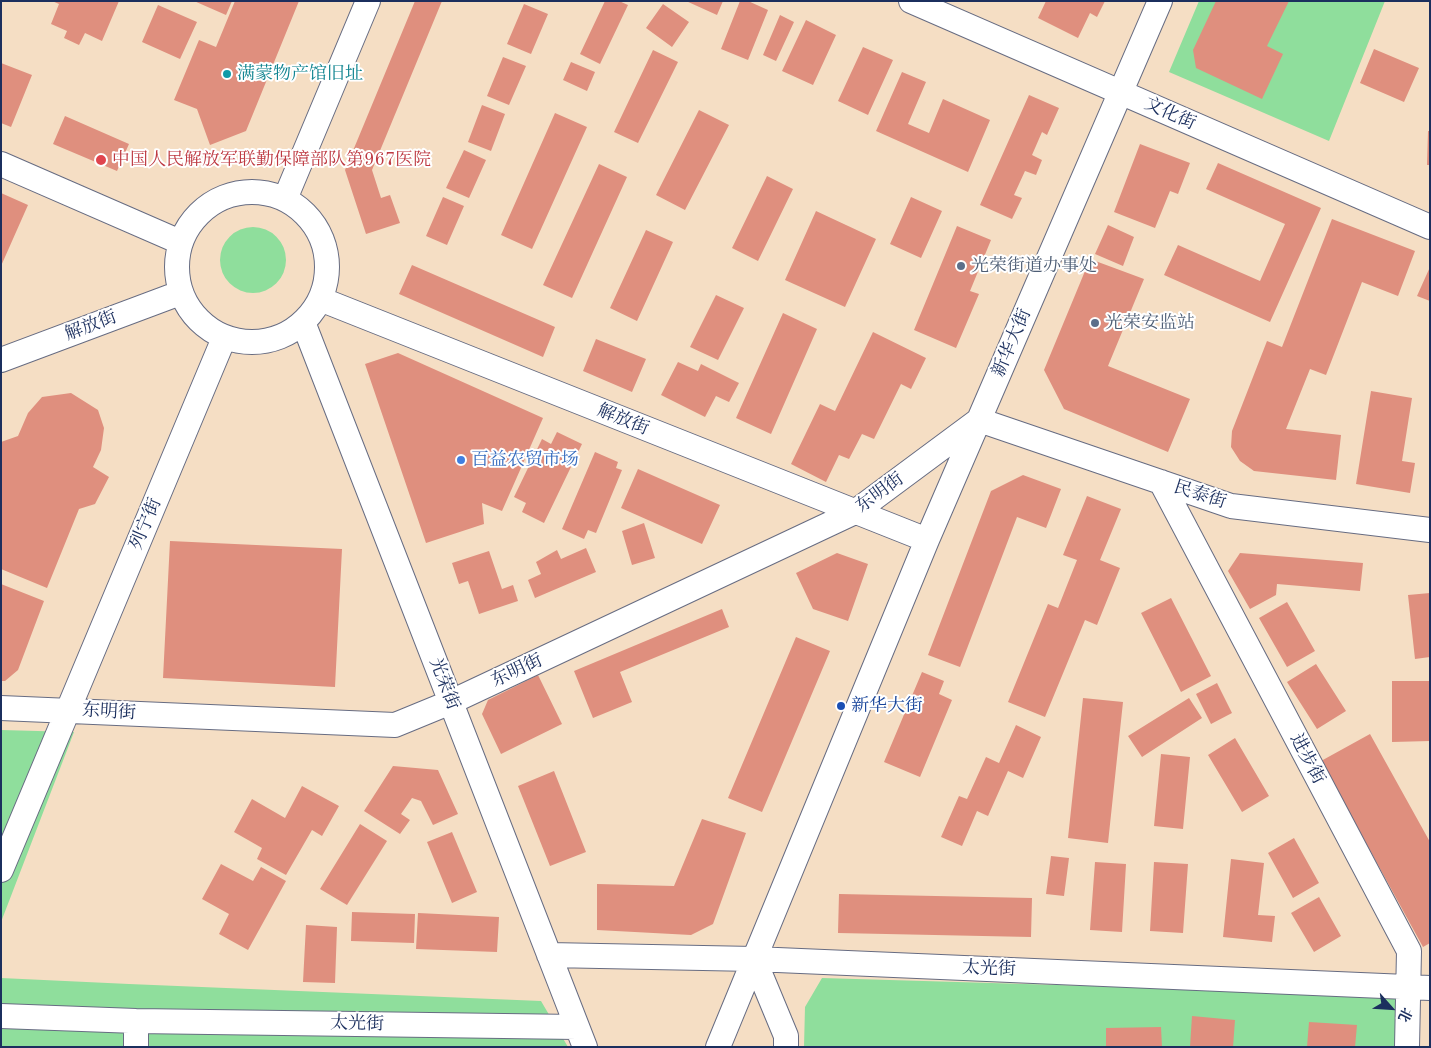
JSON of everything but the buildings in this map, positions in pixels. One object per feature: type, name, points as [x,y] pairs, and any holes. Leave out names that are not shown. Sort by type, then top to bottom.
[{"type":"street","points":[[285,198],[368,1]]},
{"type":"street","name":"文化街","points":[[911,1],[1430,227]]},
{"type":"street","name":"新华大街","points":[[718,1047],[927,540],[1160,1]]},
{"type":"street","points":[[1,164],[180,242]]},
{"type":"street","points":[[260,191],[285,198],[304,212],[319,231],[326,253],[327,276],[320,299],[303,322],[286,334],[266,341],[245,342],[224,338],[200,322],[190,311],[180,292],[176,267],[180,242],[192,219],[211,202],[235,193],[260,191]]},
{"type":"street","name":"解放街","points":[[1,360],[180,292]]},
{"type":"street","name":"解放街","points":[[320,299],[927,540]]},
{"type":"street","name":"光荣街","points":[[303,322],[581,1037]]},
{"type":"street","name":"列宁街","points":[[1,870],[224,338]]},
{"type":"street","name":"民泰街","points":[[979,420],[1231,506],[1430,530]]},
{"type":"street","name":"东明街","points":[[1,708],[395,726],[451,702],[855,512],[979,420]]},
{"type":"street","name":"进步街","points":[[1161,482],[1409,951],[1419,988],[1407,1047]]},
{"type":"street","name":"太光街","points":[[549,955],[754,959],[1419,988]]},
{"type":"street","points":[[754,959],[786,1036],[786,1047]]},
{"type":"street","name":"太光街","points":[[1,1016],[581,1037]]},
{"type":"street","points":[[136,1021],[136,1047]]},
{"type":"green space","points":[[1199,1],[1385,1],[1329,141],[1169,72]]},
{"type":"green space","points":[[246,227],[260,227],[272,232],[281,241],[286,253],[284,273],[277,284],[260,293],[246,293],[234,288],[225,279],[220,267],[220,253],[225,241],[234,232]]},
{"type":"green space","points":[[1,730],[74,732],[1,922]]},
{"type":"green space","points":[[1,978],[541,1001],[568,1047],[1,1047]]},
{"type":"green space","points":[[822,978],[1397,995],[1395,1047],[804,1047],[805,1007]]},
{"type":"place","name":"满蒙物产馆旧址","points":[[227,74]]},
{"type":"place","name":"中国人民解放军联勤保障部队第967医院","points":[[101,160]]},
{"type":"place","name":"光荣街道办事处","points":[[961,266]]},
{"type":"place","name":"光荣安监站","points":[[1095,323]]},
{"type":"place","name":"百益农贸市场","points":[[461,460]]},
{"type":"place","name":"新华大街","points":[[841,706]]}]
